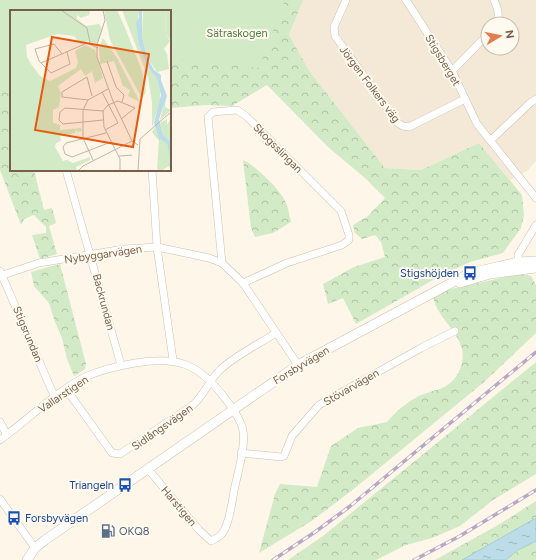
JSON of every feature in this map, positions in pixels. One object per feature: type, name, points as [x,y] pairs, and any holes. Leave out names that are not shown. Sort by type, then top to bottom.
[{"type":"street","name":"Jörgen Folkers väg","points":[[346,0],[334,27],[335,36],[398,123],[402,126],[409,127],[465,100]]},
{"type":"street","name":"Stigsberget","points":[[406,0],[452,71],[477,124],[536,198]]},
{"type":"street","points":[[494,0],[499,16]]},
{"type":"street","points":[[452,71],[480,42]]},
{"type":"street","points":[[491,140],[536,99]]},
{"type":"street","name":"Skogsslingan","points":[[222,264],[208,117],[213,112],[237,110],[246,116],[341,211],[349,234],[349,240],[342,245],[288,263],[243,283]]},
{"type":"street","name":"Backrundan","points":[[66,171],[121,365]]},
{"type":"street","points":[[152,171],[157,247],[173,360]]},
{"type":"street","points":[[519,266],[518,255],[536,225]]},
{"type":"street","name":"Nybyggarvägen","points":[[1,274],[40,263],[90,254],[157,247],[210,258],[222,264],[243,283],[298,365]]},
{"type":"street","name":"Forsbyvägen","points":[[27,560],[35,548],[298,365],[428,294],[452,285],[536,261]]},
{"type":"street","name":"Forsbyvägen","points":[[519,266],[536,268]]},
{"type":"street","name":"Stigsrundan","points":[[1,274],[55,398]]},
{"type":"street","name":"Sidlångsvägen","points":[[66,389],[112,453],[117,454],[127,451],[193,405],[199,400],[211,380],[221,369],[276,332]]},
{"type":"street","name":"Stövarvägen","points":[[241,453],[281,457],[284,456],[292,436],[319,405],[421,348],[455,332]]},
{"type":"street","name":"Vallarstigen","points":[[0,440],[66,389],[85,377],[121,365],[157,360],[173,360],[203,374],[211,380],[233,410],[240,421],[243,432],[241,453],[224,531],[221,535],[211,541]]},
{"type":"street","points":[[0,422],[7,435]]},
{"type":"street","name":"Harstigen","points":[[148,468],[199,530],[211,541]]},
{"type":"street","points":[[0,499],[35,548]]},
{"type":"shaded area","points":[[303,0],[536,0],[536,161],[527,171],[510,180],[479,143],[421,170],[385,168],[310,72],[289,35]]},
{"type":"green space","points":[[0,0],[303,0],[289,35],[310,72],[385,168],[421,170],[479,143],[522,195],[524,215],[521,228],[503,253],[470,262],[440,276],[356,324],[343,298],[328,304],[323,284],[354,267],[385,257],[381,242],[375,235],[362,239],[355,233],[353,225],[368,216],[385,198],[365,178],[328,147],[267,85],[232,106],[206,105],[171,108],[171,10],[10,10],[10,171],[34,171],[44,210],[52,208],[56,223],[49,226],[57,254],[40,259],[32,235],[46,233],[46,227],[34,215],[24,219],[21,225],[0,170]]},
{"type":"green space","name":"Sätraskogen","points":[[0,0],[285,0],[259,68],[177,59],[171,60],[171,10],[10,10],[10,82],[0,83]]},
{"type":"green space","points":[[243,160],[270,181],[286,202],[291,222],[273,233],[255,237],[251,228]]},
{"type":"green space","points":[[60,264],[86,364],[85,369],[74,376],[49,303],[34,286],[31,272]]},
{"type":"green space","points":[[519,274],[531,276],[536,285],[536,333],[484,382],[355,488],[313,520],[259,553],[275,494],[280,484],[317,487],[331,446],[358,428],[387,422],[397,411],[409,402],[420,395],[446,386],[457,375],[460,370],[462,360],[462,349],[456,335],[438,310],[433,296],[447,290]]},
{"type":"green space","points":[[536,362],[536,474],[493,500],[460,526],[432,538],[406,545],[376,560],[288,560],[323,536]]},
{"type":"green space","points":[[536,501],[536,518],[462,560],[435,560],[498,525]]},
{"type":"green space","points":[[536,541],[536,560],[506,560],[519,550]]},
{"type":"water","points":[[536,518],[536,541],[518,550],[506,560],[462,560]]},
{"type":"railway","points":[[273,560],[349,507],[536,352]]},
{"type":"railway","points":[[414,560],[460,536],[536,490]]},
{"type":"place","name":"Stigshöjden","points":[[470,273]]},
{"type":"place","name":"Triangeln","points":[[125,485]]},
{"type":"place","name":"Forsbyvägen","points":[[14,518]]},
{"type":"place","name":"OKQ8","points":[[108,531]]}]
